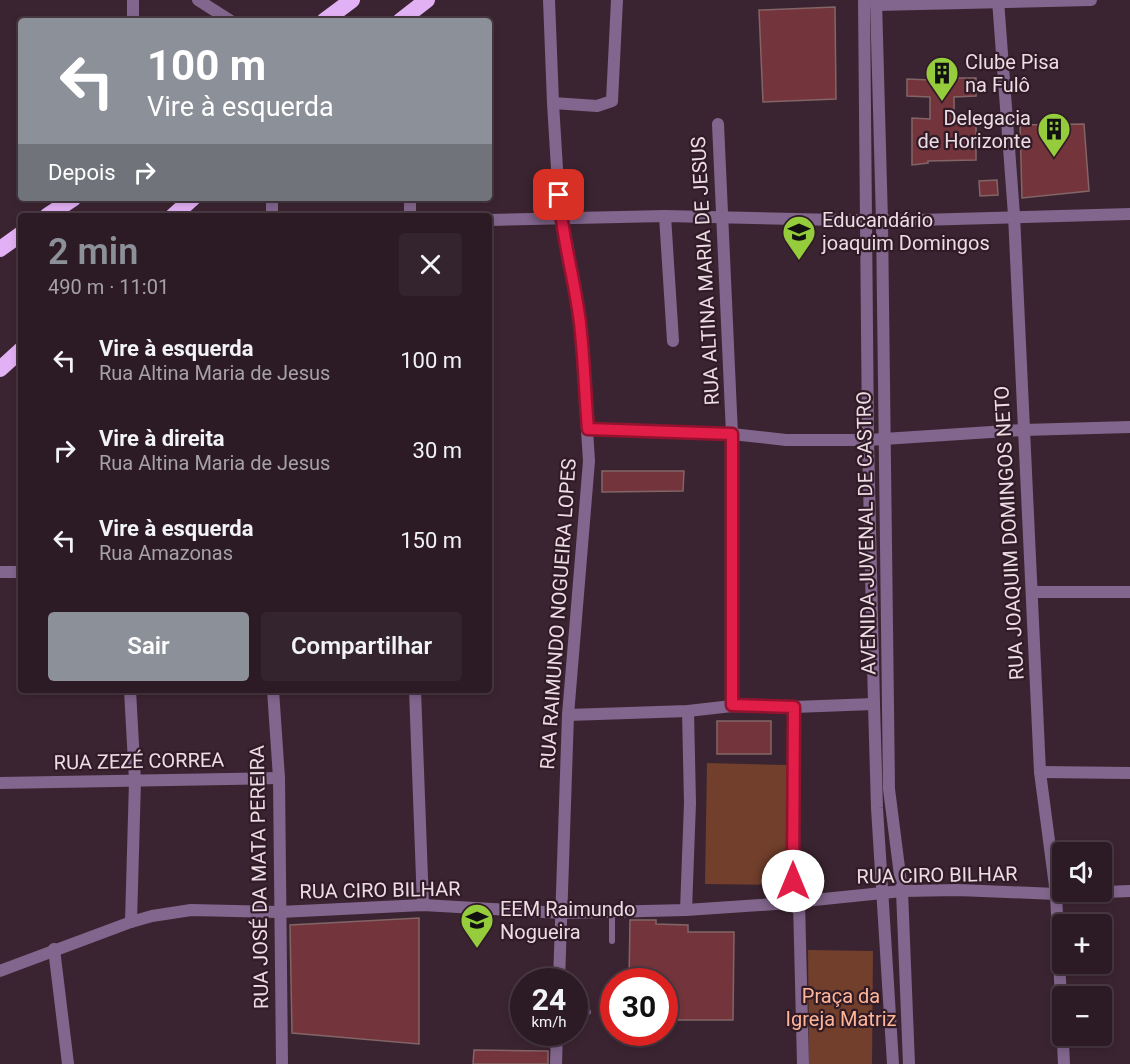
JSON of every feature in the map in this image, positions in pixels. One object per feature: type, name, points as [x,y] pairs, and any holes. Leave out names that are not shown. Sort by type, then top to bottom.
[{"type":"highway","points":[[328,18],[352,0]]},
{"type":"highway","points":[[404,18],[427,0]]},
{"type":"highway","points":[[52,213],[70,201]]},
{"type":"highway","points":[[176,213],[190,201]]},
{"type":"highway","points":[[0,249],[18,236]]},
{"type":"highway","points":[[0,369],[18,353]]},
{"type":"street","points":[[132,18],[133,0]]},
{"type":"street","points":[[198,0],[226,18]]},
{"type":"street","name":"RUA RAIMUNDO NOGUEIRA LOPES","points":[[549,0],[552,103],[560,218],[567,243],[580,322],[589,475],[568,715],[560,968]]},
{"type":"street","points":[[552,103],[597,106],[612,101],[617,0]]},
{"type":"street","name":"AVENIDA JUVENAL DE CASTRO","points":[[864,0],[868,440],[874,704],[877,808],[893,1064]]},
{"type":"street","points":[[876,3],[1091,0]]},
{"type":"street","name":"RUA JOAQUIM DOMINGOS NETO","points":[[998,1],[1014,215],[1040,772],[1052,864]]},
{"type":"street","name":"AVENIDA JUVENAL DE CASTRO","points":[[876,3],[882,220],[889,789],[902,891],[909,1064]]},
{"type":"street","name":"RUA ALTINA MARIA DE JESUS","points":[[718,124],[732,434],[732,705]]},
{"type":"street","points":[[492,220],[665,216],[882,220],[1014,215],[1130,214]]},
{"type":"street","points":[[665,216],[673,341]]},
{"type":"street","points":[[588,429],[732,434],[786,440],[868,440],[1023,430],[1130,427]]},
{"type":"street","points":[[0,572],[18,572]]},
{"type":"street","points":[[1032,592],[1130,592]]},
{"type":"street","points":[[130,693],[135,781],[131,921]]},
{"type":"street","name":"RUA JOSÉ DA MATA PEREIRA","points":[[273,693],[279,778],[282,1064]]},
{"type":"street","points":[[415,693],[423,905]]},
{"type":"street","points":[[568,715],[688,711],[732,705],[794,707],[874,704]]},
{"type":"street","points":[[794,707],[793,881],[799,902],[803,1064]]},
{"type":"street","points":[[686,910],[690,803],[688,711]]},
{"type":"street","points":[[1040,772],[1130,773]]},
{"type":"street","name":"RUA ZEZÉ CORREA","points":[[0,783],[279,778]]},
{"type":"street","name":"RUA CIRO BILHAR","points":[[0,971],[131,921],[191,910],[279,912],[423,905],[562,913],[686,910],[799,902],[902,891],[958,890],[1052,894]]},
{"type":"street","name":"RUA CIRO BILHAR","points":[[1112,892],[1130,891]]},
{"type":"street","name":"RUA JOAQUIM DOMINGOS NETO","points":[[1056,902],[1064,1064]]},
{"type":"street","points":[[54,949],[68,1064]]},
{"type":"street","points":[[556,1064],[557,1046]]},
{"type":"lane","points":[[612,912],[612,941]]},
{"type":"green space","points":[[707,763],[787,765],[785,885],[705,884]]},
{"type":"green space","name":"Praça da Igreja Matriz","points":[[808,950],[873,951],[872,1064],[809,1064]]},
{"type":"building","points":[[835,7],[836,99],[763,102],[759,10]]},
{"type":"building","points":[[930,67],[954,68],[954,78],[976,78],[976,96],[954,97],[954,118],[976,118],[976,160],[928,161],[928,163],[912,165],[912,118],[930,119],[930,97],[907,96],[907,79],[930,80]]},
{"type":"building","name":"Delegacia de Horizonte","points":[[1084,124],[1089,191],[1022,198],[1020,125]]},
{"type":"building","points":[[997,180],[998,195],[980,196],[979,181]]},
{"type":"building","points":[[602,471],[684,471],[683,491],[602,492]]},
{"type":"building","points":[[717,721],[771,721],[771,754],[717,754]]},
{"type":"building","points":[[419,918],[419,1044],[292,1033],[290,925]]},
{"type":"building","points":[[630,920],[656,920],[656,924],[688,925],[688,932],[734,932],[733,1020],[678,1020],[678,968],[629,968]]},
{"type":"building","points":[[474,1050],[548,1051],[548,1064],[473,1064]]},
{"type":"place","name":"Clube Pisa na Fulô","points":[[942,102]]},
{"type":"place","name":"Delegacia de Horizonte","points":[[1054,158]]},
{"type":"place","name":"Educandário joaquim Domingos","points":[[799,261]]},
{"type":"place","name":"EEM Raimundo Nogueira","points":[[477,949]]},
{"type":"route","points":[[559,195],[560,218],[567,243],[580,322],[588,429],[732,434],[732,705],[794,707],[793,881]]}]
